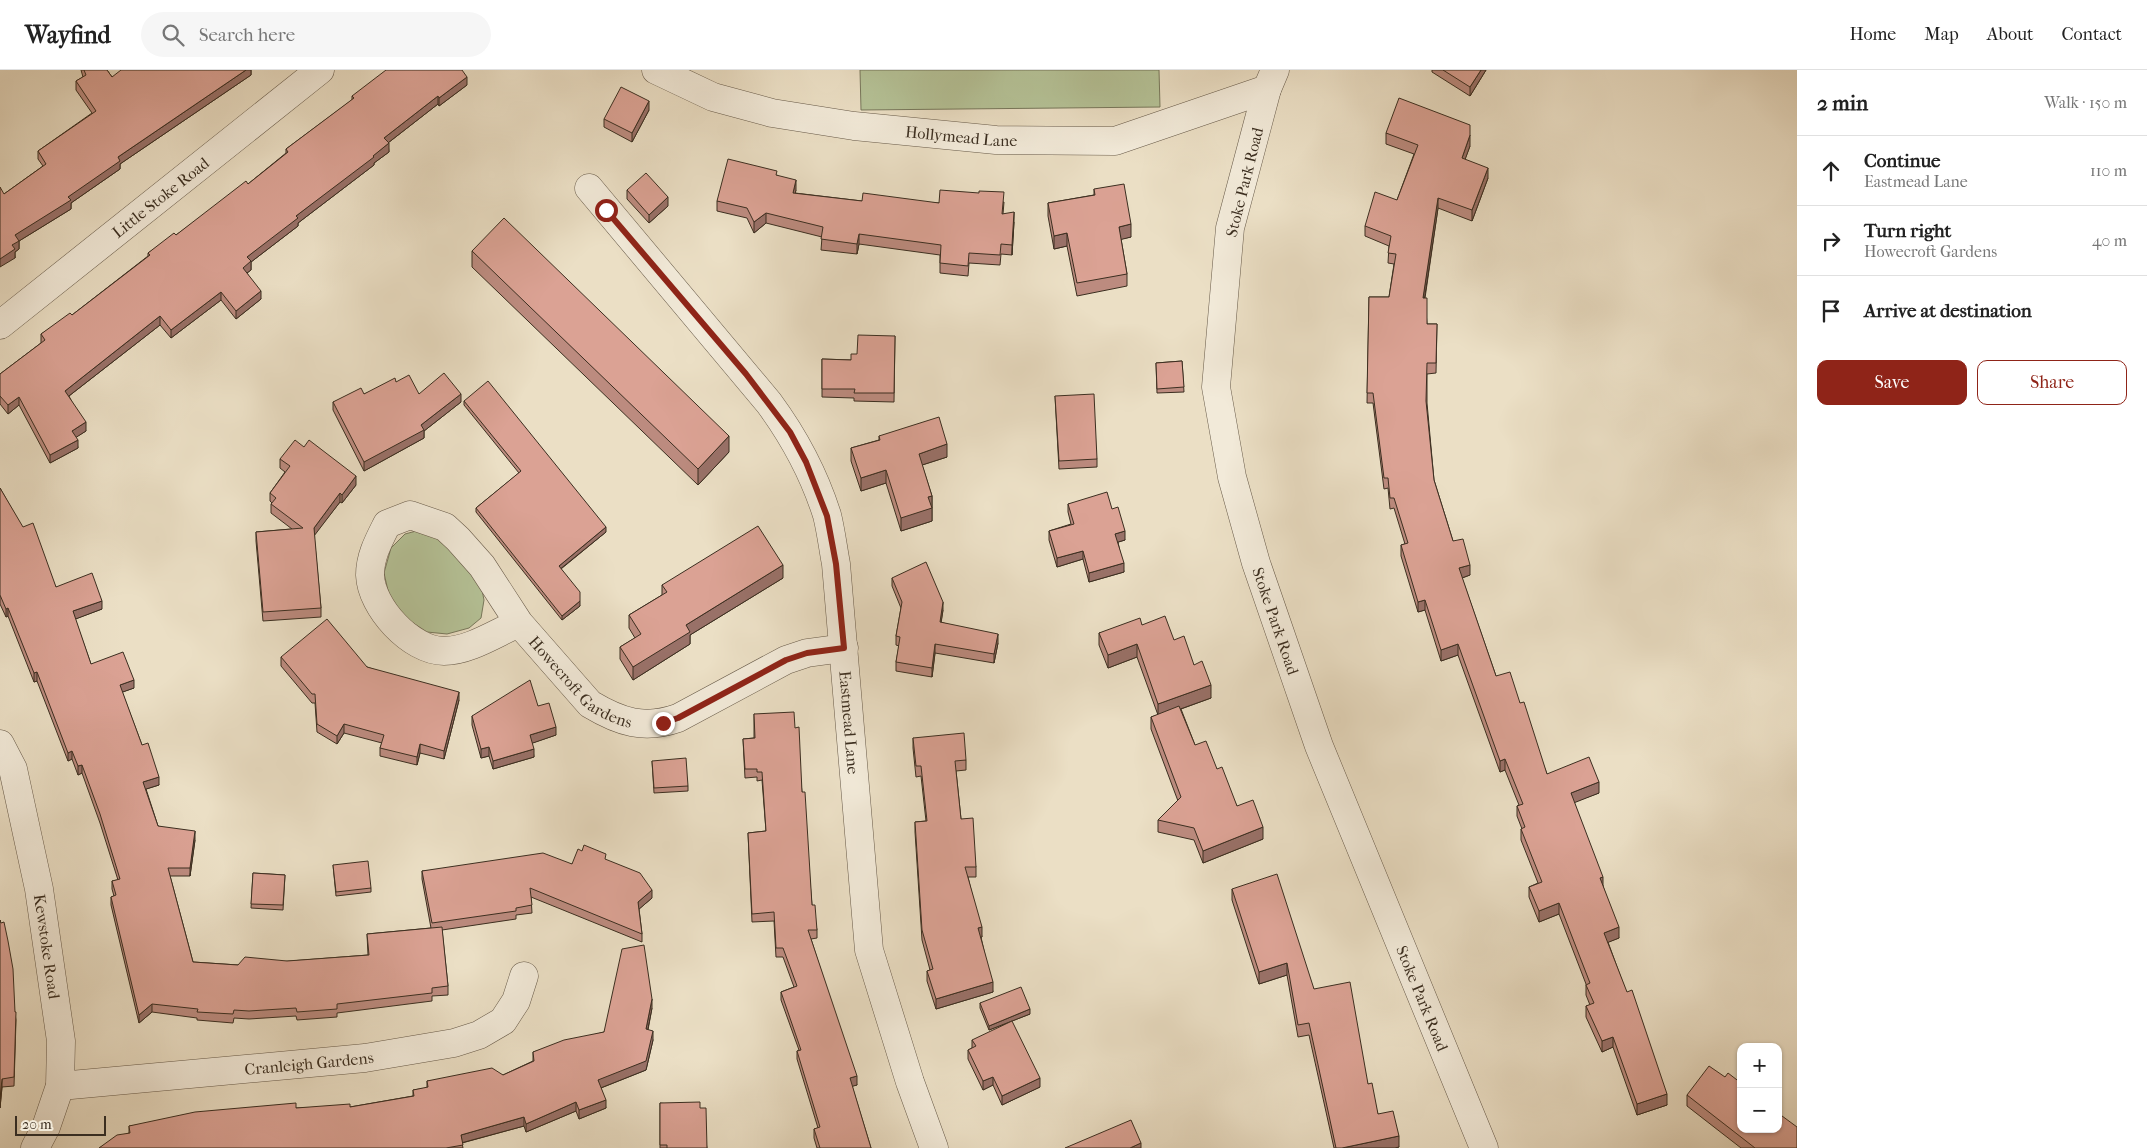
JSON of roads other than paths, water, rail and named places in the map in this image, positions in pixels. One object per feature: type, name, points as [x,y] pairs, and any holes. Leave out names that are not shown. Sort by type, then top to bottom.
[{"type":"street","name":"Little Stoke Road","points":[[0,325],[320,70]]},
{"type":"street","name":"Hollymead Lane","points":[[656,70],[713,97],[772,113],[854,126],[996,140],[1115,141],[1272,79]]},
{"type":"street","name":"Stoke Park Road","points":[[1272,79],[1230,228],[1216,387],[1232,476],[1256,563],[1319,746],[1484,1148]]},
{"type":"street","name":"Eastmead Lane","points":[[589,188],[769,403],[790,432],[806,462],[827,516],[836,564],[869,950],[910,1082],[934,1148]]},
{"type":"street","name":"Howecroft Gardens","points":[[518,623],[468,646],[444,651],[421,647],[392,622],[377,601],[370,575],[374,551],[387,524],[410,515],[445,527],[482,566],[518,623],[590,704],[622,720],[645,725],[663,723],[678,718],[786,660],[807,653],[844,648]]},
{"type":"street","name":"Kewstoke Road","points":[[0,744],[14,770],[39,889],[61,1042],[60,1086],[46,1127],[35,1148]]},
{"type":"street","name":"Cranleigh Gardens","points":[[60,1086],[365,1058],[454,1043],[479,1035],[503,1020],[516,1002],[524,976]]}]
